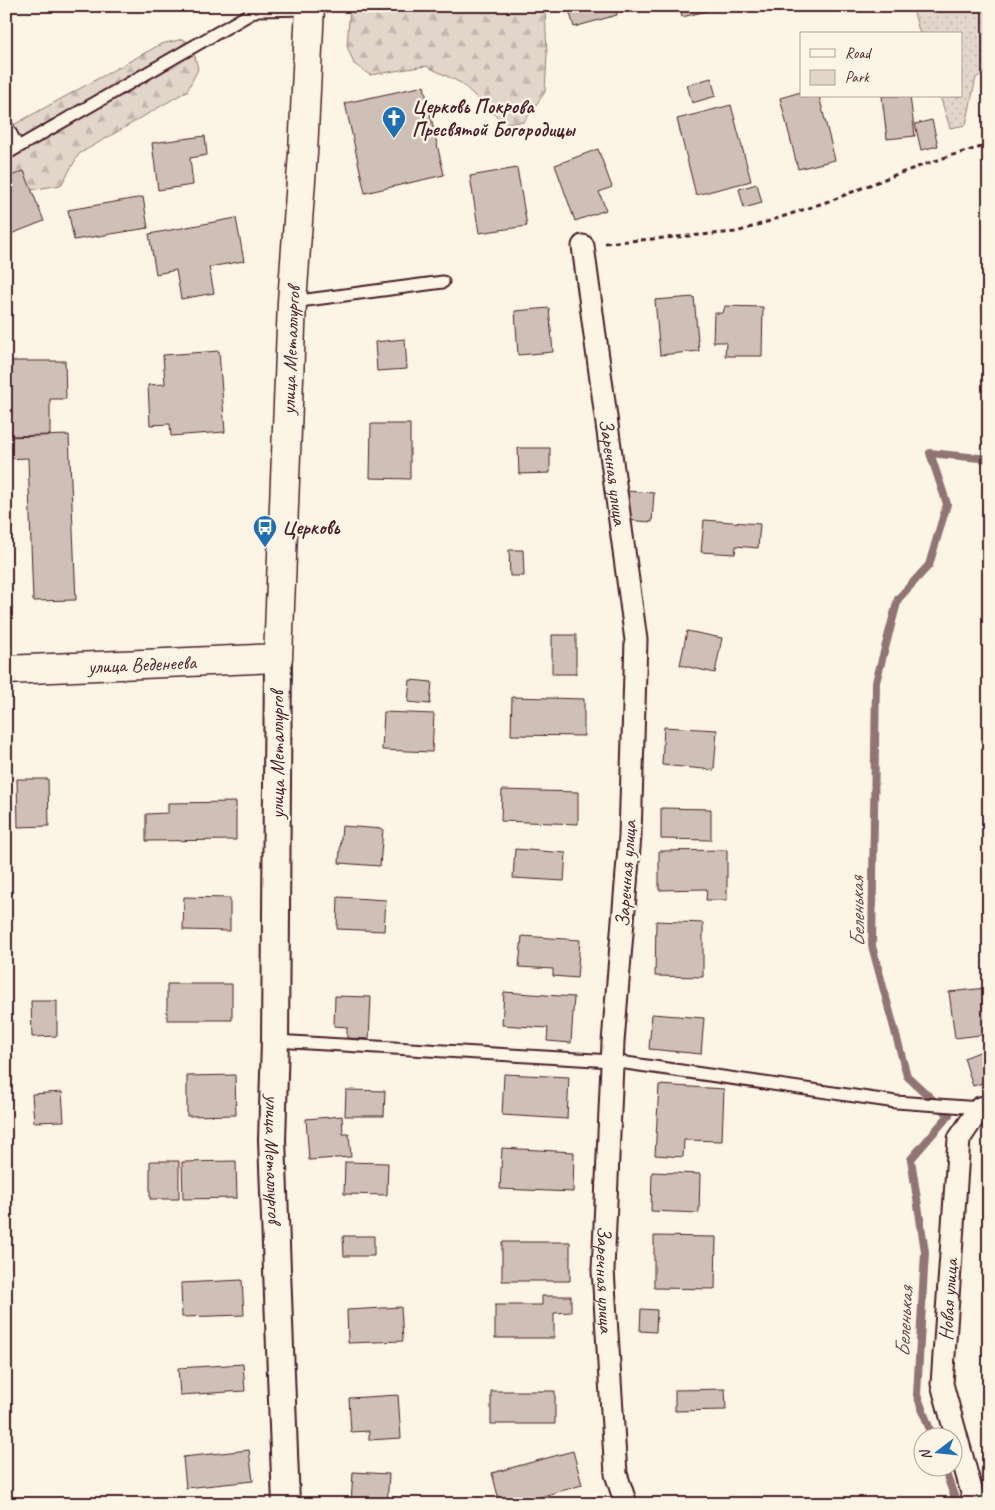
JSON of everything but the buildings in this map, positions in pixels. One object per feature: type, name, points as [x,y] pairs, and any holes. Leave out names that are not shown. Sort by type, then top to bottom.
[{"type":"main road","name":"улица Металлургов","points":[[278,658],[292,302],[303,152],[310,8]]},
{"type":"main road","name":"улица Веденеева","points":[[6,670],[278,658]]},
{"type":"street","name":"Заречная улица","points":[[583,246],[636,640],[630,836],[612,1061],[603,1270],[616,1474],[626,1504]]},
{"type":"street","name":"улица Металлургов","points":[[278,658],[275,1041],[272,1140],[286,1504]]},
{"type":"street","name":"Новая улица","points":[[975,1504],[942,1384],[959,1139],[985,1107]]},
{"type":"lane","points":[[6,154],[257,10],[310,8]]},
{"type":"lane","points":[[6,125],[18,147]]},
{"type":"lane","points":[[292,302],[444,282]]},
{"type":"lane","points":[[275,1041],[612,1061],[896,1102],[985,1107]]},
{"type":"path","points":[[583,246],[737,232],[835,199],[949,156],[989,145]]},
{"type":"green space","points":[[350,6],[545,6],[547,55],[545,92],[524,122],[504,123],[461,83],[426,66],[370,75],[354,64],[347,46]]},
{"type":"green space","points":[[912,6],[989,6],[989,69],[976,78],[966,125],[950,128],[941,98],[962,98],[962,32],[919,32]]},
{"type":"green space","points":[[183,39],[192,45],[198,69],[187,91],[79,154],[61,185],[6,194],[6,129],[161,44]]},
{"type":"waterway","name":"Беленькая","points":[[929,1428],[917,1395],[925,1252],[911,1159],[949,1115],[907,1076],[872,946],[876,682],[898,599],[929,565],[947,504],[930,453],[989,459]]},
{"type":"waterway","name":"Беленькая","points":[[948,1478],[957,1504]]},
{"type":"place","name":"Церковь Покрова Пресвятой Богородицы","points":[[394,139]]},
{"type":"place","name":"Церковь","points":[[265,548]]}]
